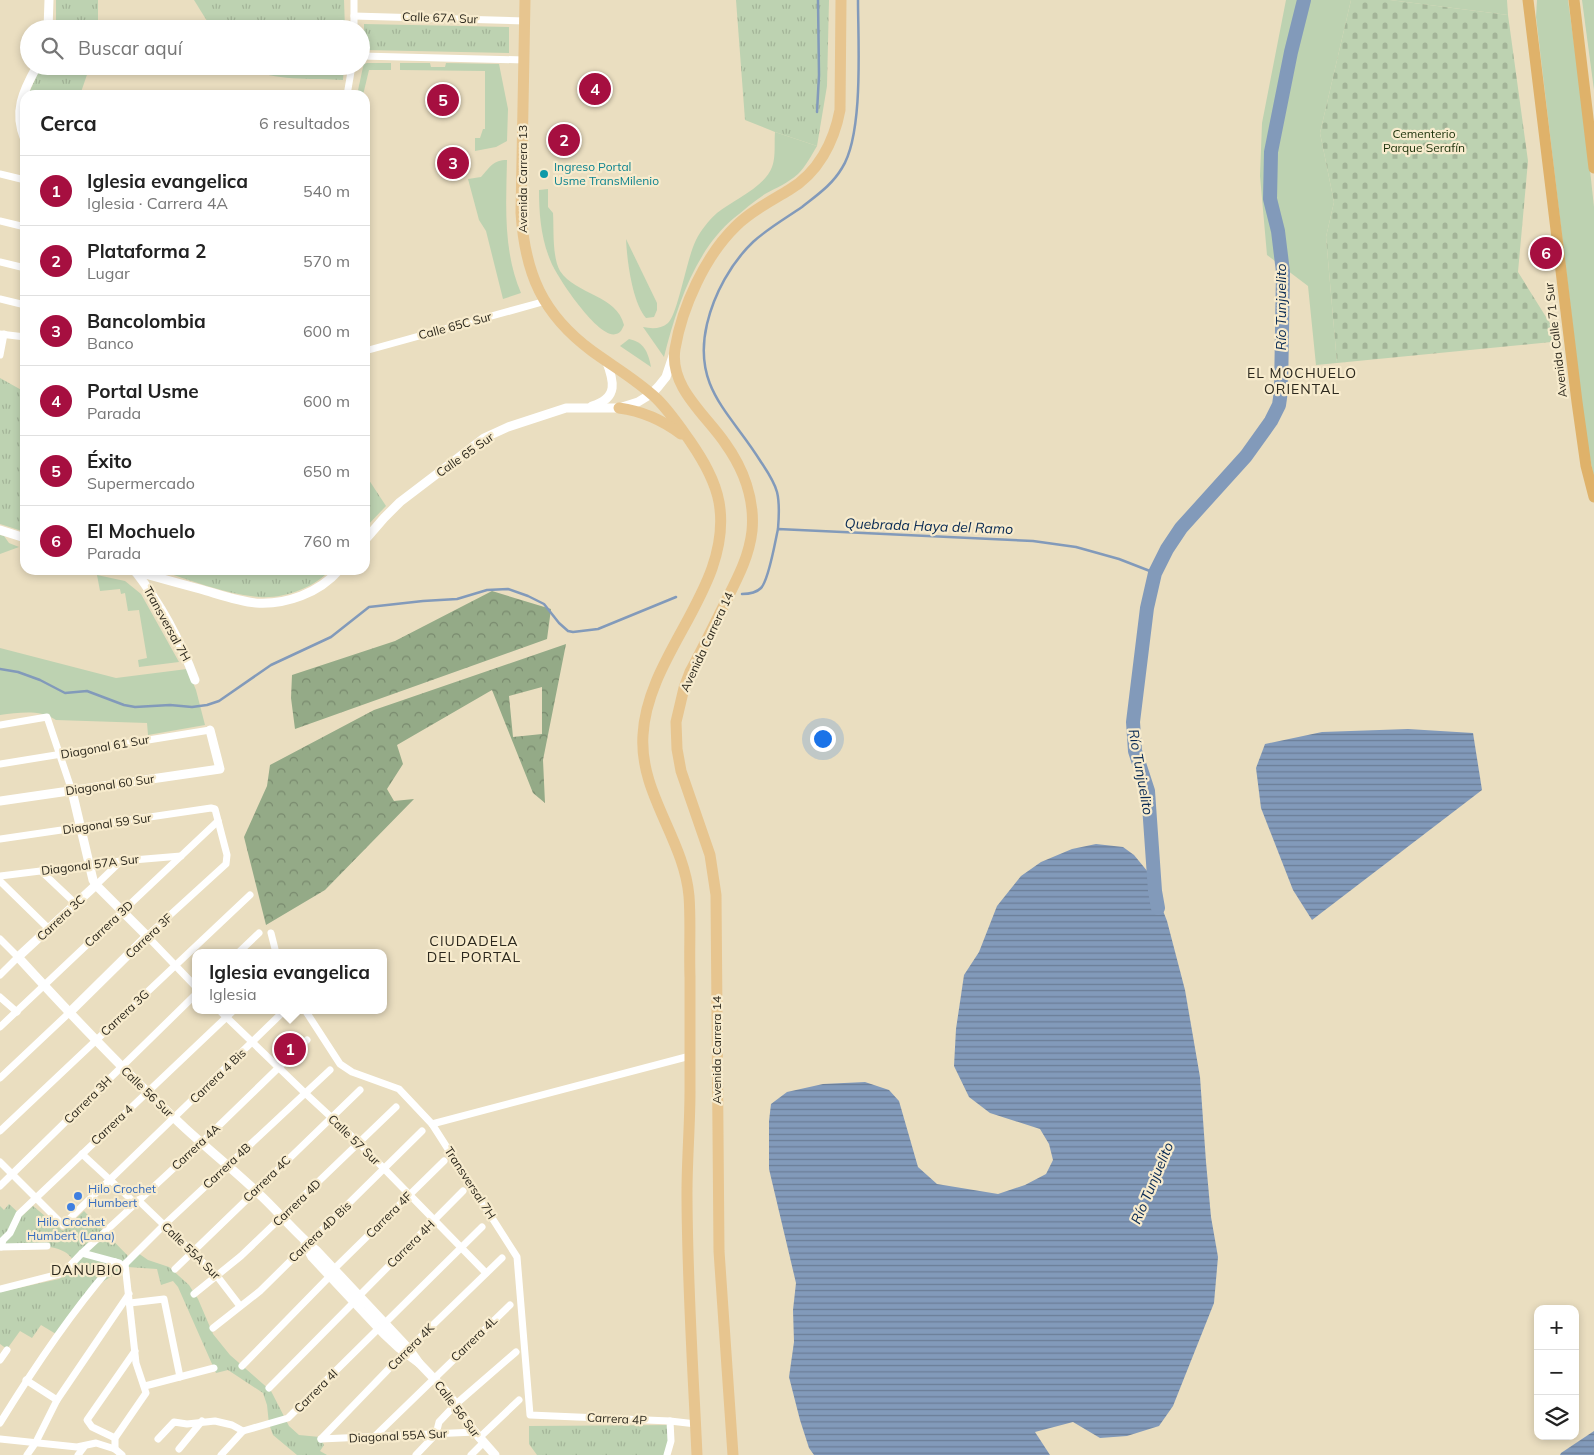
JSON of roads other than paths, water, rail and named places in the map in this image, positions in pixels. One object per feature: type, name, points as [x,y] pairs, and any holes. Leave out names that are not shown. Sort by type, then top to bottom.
[{"type":"highway","name":"Avenida Calle 71 Sur","points":[[1528,0],[1577,402],[1586,466],[1594,497]]},
{"type":"highway","points":[[1574,0],[1594,168]]},
{"type":"main road","name":"Avenida Carrera 13","points":[[525,0],[521,213],[522,234],[529,268],[546,301],[573,336],[651,394]]},
{"type":"main road","name":"Avenida Carrera 14","points":[[733,1455],[719,1251],[716,895],[710,855],[679,762],[676,722],[690,672],[746,559],[751,538],[752,516],[747,487],[740,468],[725,442],[679,382],[675,369],[675,351],[695,286],[714,252],[736,225],[761,206],[803,180],[820,161],[827,149],[838,123],[840,110],[841,0]]},
{"type":"main road","points":[[651,394],[665,407],[704,464],[717,493],[720,510],[720,538],[710,573],[652,689],[645,714],[642,738],[642,750],[647,775],[678,850],[687,880],[689,907],[690,1056],[687,1190],[688,1253],[698,1455]]},
{"type":"main road","points":[[618,408],[642,412],[653,417],[670,426],[690,441]]},
{"type":"street","points":[[48,20],[49,0]]},
{"type":"street","points":[[354,0],[354,20]]},
{"type":"street","name":"Calle 67A Sur","points":[[354,16],[525,21]]},
{"type":"street","points":[[370,56],[524,60]]},
{"type":"street","points":[[24,90],[32,75]]},
{"type":"street","points":[[348,90],[350,75]]},
{"type":"street","points":[[20,103],[20,125]]},
{"type":"street","points":[[0,174],[20,179]]},
{"type":"street","points":[[0,221],[20,226]]},
{"type":"street","points":[[0,262],[20,267]]},
{"type":"street","points":[[0,299],[20,304]]},
{"type":"street","name":"Calle 65C Sur","points":[[370,350],[546,301]]},
{"type":"street","points":[[0,355],[2,334],[20,336]]},
{"type":"street","name":"Calle 65 Sur","points":[[585,407],[618,408],[638,402],[651,394],[666,377],[675,351]]},
{"type":"street","name":"Calle 65 Sur","points":[[370,534],[400,502],[484,438],[508,427],[555,411],[585,407],[602,402],[613,390],[612,376],[606,360]]},
{"type":"street","points":[[0,530],[20,536]]},
{"type":"street","name":"Transversal 7H","points":[[137,575],[152,594],[185,654],[195,680]]},
{"type":"street","points":[[151,575],[241,600],[266,603],[303,595],[328,581],[334,575]]},
{"type":"street","points":[[0,725],[47,717],[72,791],[89,865],[96,885],[192,983]]},
{"type":"street","name":"Diagonal 61 Sur","points":[[0,764],[210,730]]},
{"type":"street","name":"Diagonal 60 Sur","points":[[0,801],[220,769],[210,730]]},
{"type":"street","name":"Diagonal 59 Sur","points":[[0,839],[211,808],[215,809],[218,821]]},
{"type":"street","name":"Carrera 3D","points":[[0,1027],[218,821]]},
{"type":"street","name":"Carrera 3F","points":[[69,1013],[147,936],[226,864],[228,859],[218,821]]},
{"type":"street","name":"Diagonal 57A Sur","points":[[0,876],[121,861],[181,856]]},
{"type":"street","name":"Carrera 3C","points":[[0,975],[121,861]]},
{"type":"street","points":[[41,871],[76,904]]},
{"type":"street","points":[[0,881],[49,930]]},
{"type":"street","name":"Carrera 3G","points":[[193,949],[250,895]]},
{"type":"street","points":[[242,949],[258,933]]},
{"type":"street","points":[[271,933],[275,949]]},
{"type":"street","name":"Calle 56 Sur","points":[[0,939],[122,1067],[174,1118],[256,1191],[282,1217],[382,1326],[434,1378],[456,1404],[479,1438],[495,1455]]},
{"type":"street","name":"Carrera 3G","points":[[0,1130],[192,950]]},
{"type":"street","points":[[0,997],[17,1012]]},
{"type":"street","name":"Carrera 3H","points":[[0,1186],[192,998]]},
{"type":"street","points":[[0,1078],[69,1013]]},
{"type":"street","name":"Calle 57 Sur","points":[[222,1014],[385,1168],[486,1273]]},
{"type":"street","name":"Carrera 4","points":[[0,1247],[3,1240],[10,1233],[19,1214],[230,1014]]},
{"type":"street","name":"Carrera 4 Bis","points":[[36,1198],[63,1225],[282,1014]]},
{"type":"street","name":"Transversal 7H","points":[[308,1014],[340,1064],[352,1072],[399,1089],[432,1124],[517,1257],[530,1415]]},
{"type":"street","name":"Carrera 4A","points":[[0,1289],[63,1274],[136,1201],[201,1143],[307,1040]]},
{"type":"street","points":[[432,1124],[690,1056]]},
{"type":"street","name":"Carrera 4B","points":[[125,1264],[164,1225],[330,1070]]},
{"type":"street","name":"Carrera 4C","points":[[174,1268],[360,1090]]},
{"type":"street","name":"Carrera 4D","points":[[194,1294],[242,1256],[396,1107]]},
{"type":"street","name":"Carrera 4D Bis","points":[[213,1328],[260,1291],[305,1243],[422,1132]]},
{"type":"street","name":"Calle 55A Sur","points":[[82,1154],[164,1225],[217,1276],[240,1306]]},
{"type":"street","name":"Carrera 4F","points":[[242,1366],[444,1161]]},
{"type":"street","points":[[0,1162],[36,1198]]},
{"type":"street","name":"Carrera 4H","points":[[269,1388],[463,1191]]},
{"type":"street","name":"Carrera 4I","points":[[243,1431],[286,1420],[482,1227]]},
{"type":"street","points":[[0,1247],[47,1246]]},
{"type":"street","points":[[82,1253],[125,1264],[134,1351],[136,1363],[145,1386],[146,1396],[115,1438],[115,1449]]},
{"type":"street","name":"Carrera 4K","points":[[321,1439],[502,1258]]},
{"type":"street","points":[[0,1422],[58,1333],[90,1290],[115,1262]]},
{"type":"street","points":[[28,1455],[57,1400],[129,1294]]},
{"type":"street","points":[[130,1303],[164,1299],[180,1377]]},
{"type":"street","name":"Carrera 4L","points":[[374,1437],[510,1305]]},
{"type":"street","points":[[0,1360],[7,1350]]},
{"type":"street","points":[[115,1438],[92,1427],[87,1420],[134,1351]]},
{"type":"street","points":[[416,1455],[436,1434],[439,1422],[456,1404],[516,1352]]},
{"type":"street","points":[[145,1386],[214,1368]]},
{"type":"street","points":[[26,1380],[57,1400]]},
{"type":"street","points":[[470,1455],[479,1438],[520,1400]]},
{"type":"street","name":"Carrera 4P","points":[[530,1415],[670,1421],[696,1424]]},
{"type":"street","points":[[178,1450],[202,1421]]},
{"type":"street","points":[[158,1439],[174,1422],[187,1424],[202,1421],[225,1423],[243,1431],[222,1455]]},
{"type":"street","points":[[667,1455],[671,1441],[670,1421]]},
{"type":"street","name":"Diagonal 55A Sur","points":[[321,1439],[436,1434],[479,1438]]},
{"type":"street","points":[[0,1439],[84,1447],[96,1443],[115,1449],[122,1455]]},
{"type":"street","points":[[78,1455],[84,1447]]},
{"type":"water","points":[[1408,729],[1473,733],[1482,790],[1312,920],[1293,890],[1261,808],[1256,768],[1265,744],[1322,732]]},
{"type":"water","points":[[1096,844],[1123,847],[1134,855],[1148,872],[1167,921],[1185,990],[1200,1077],[1211,1217],[1218,1257],[1214,1303],[1173,1406],[1159,1426],[1127,1436],[1100,1438],[1073,1422],[1035,1432],[1050,1455],[814,1455],[809,1448],[800,1420],[789,1377],[794,1342],[793,1310],[796,1283],[769,1169],[771,1104],[787,1092],[823,1084],[865,1082],[889,1090],[899,1101],[918,1167],[937,1184],[998,1194],[1025,1185],[1046,1174],[1053,1160],[1049,1144],[1040,1129],[990,1113],[969,1097],[954,1066],[956,1029],[964,975],[979,952],[997,906],[1021,876],[1041,862],[1072,849]]},
{"type":"water","points":[[1594,1431],[1594,1455],[1560,1455],[1561,1453]]},
{"type":"waterway","points":[[817,112],[819,75],[818,0]]},
{"type":"waterway","points":[[778,529],[779,501],[774,484],[717,399],[710,383],[705,366],[704,346],[707,324],[714,301],[724,280],[745,250],[764,233],[802,207],[829,185],[842,168],[849,153],[857,111],[859,62],[858,0]]},
{"type":"waterway","name":"Río Tunjuelito","points":[[1158,908],[1155,891],[1148,791],[1135,751],[1133,722],[1147,608],[1155,573],[1167,549],[1181,528],[1246,456],[1271,421],[1279,405],[1281,391],[1283,272],[1278,231],[1270,199],[1271,152],[1291,52],[1304,0]]},
{"type":"waterway","name":"Quebrada Haya del Ramo","points":[[742,594],[757,591],[764,584],[778,529],[1033,541],[1076,547],[1119,559],[1155,573]]},
{"type":"waterway","name":"Quebrada Haya del Ramo","points":[[0,669],[18,672],[40,680],[65,693],[87,691],[124,705],[135,707],[170,705],[192,707],[219,701],[271,665],[331,637],[369,607],[457,599],[487,590],[508,589],[544,604],[559,623],[568,631],[573,632],[598,629],[676,597]]},
{"type":"place","name":"Portal Usme","points":[[595,89]]},
{"type":"place","name":"Éxito","points":[[443,100]]},
{"type":"place","name":"Plataforma 2","points":[[564,140]]},
{"type":"place","name":"Bancolombia","points":[[453,163]]},
{"type":"place","name":"Ingreso Portal Usme TransMilenio","points":[[544,174]]},
{"type":"place","name":"El Mochuelo","points":[[1546,253]]},
{"type":"place","name":"Iglesia evangelica","points":[[290,1049]]},
{"type":"place","name":"Hilo Crochet Humbert","points":[[78,1196]]},
{"type":"place","name":"Hilo Crochet Humbert (Lana)","points":[[71,1207]]},
{"type":"district","name":"EL MOCHUELO ORIENTAL","points":[[1302,382]]},
{"type":"district","name":"CIUDADELA DEL PORTAL","points":[[474,950]]},
{"type":"district","name":"DANUBIO","points":[[87,1270]]},
{"type":"park label","name":"Cementerio Parque Serafín","points":[[1424,141]]}]
